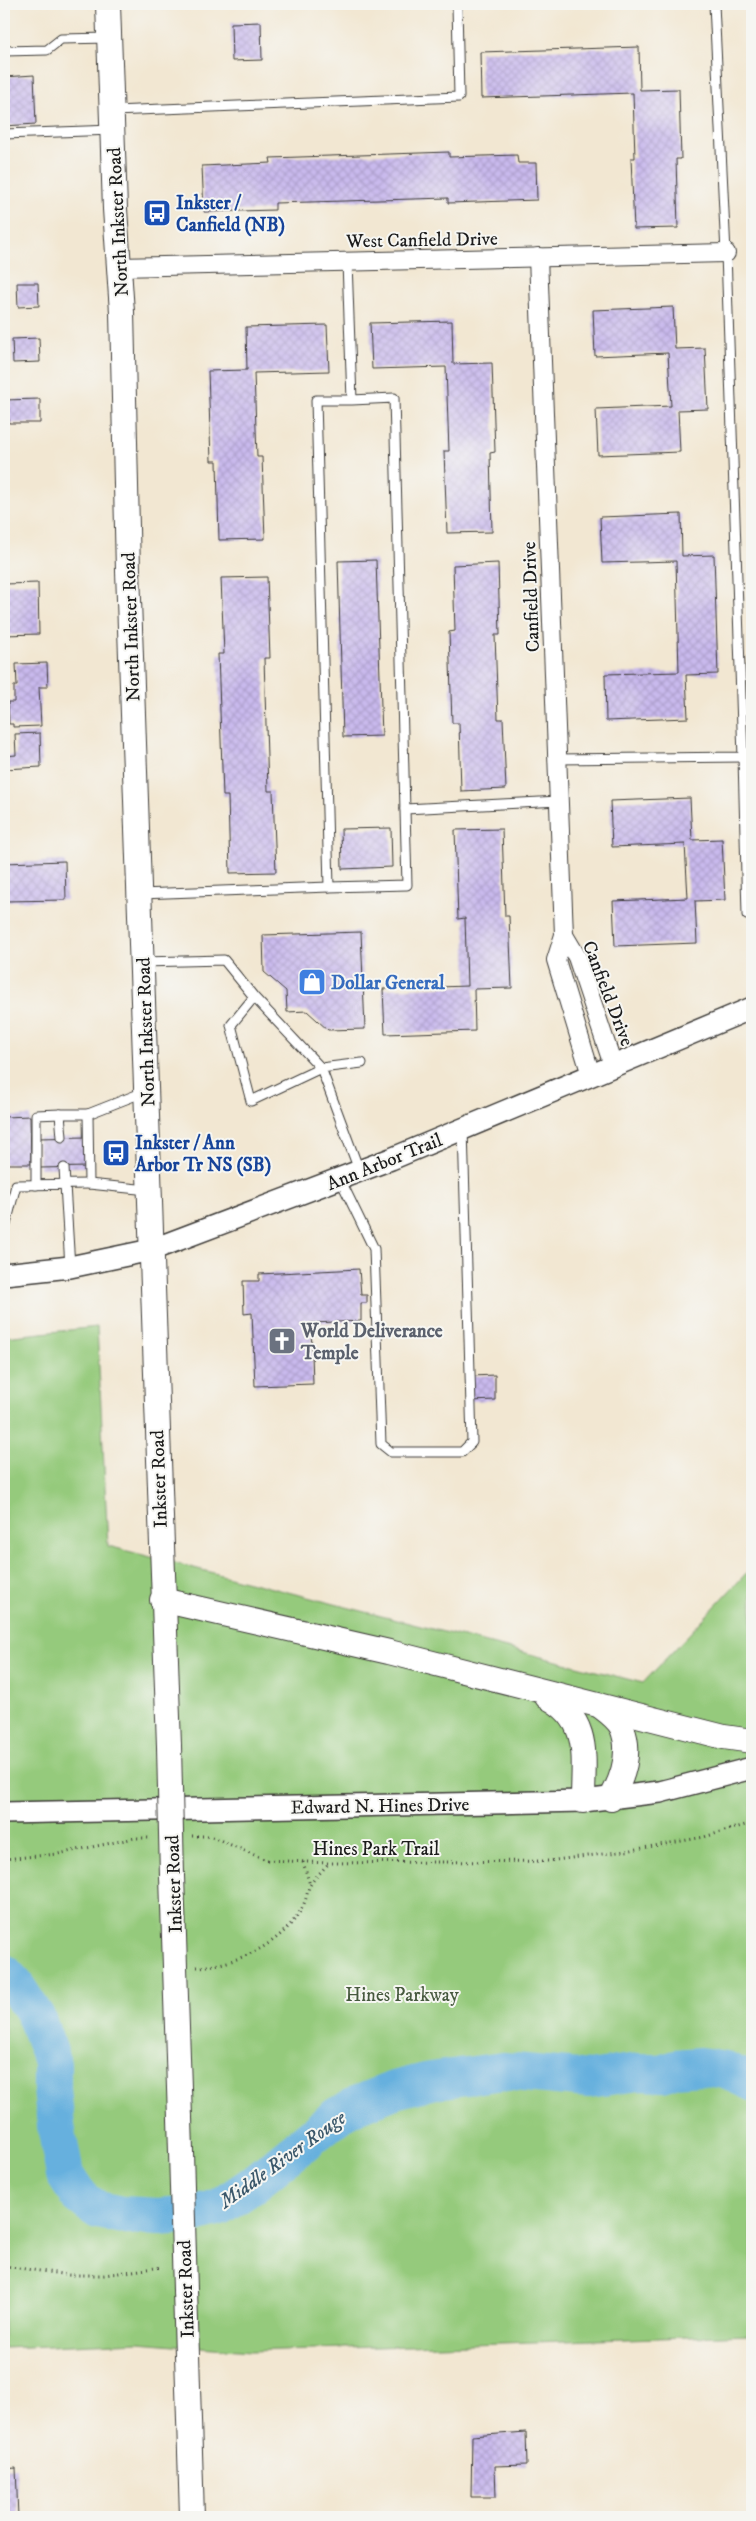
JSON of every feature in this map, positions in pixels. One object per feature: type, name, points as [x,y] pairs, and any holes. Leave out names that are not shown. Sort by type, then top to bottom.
[{"type":"main road","name":"North Inkster Road","points":[[108,4],[119,267],[151,1250]]},
{"type":"main road","name":"Inkster Road","points":[[151,1250],[162,1600],[169,1746],[192,2517]]},
{"type":"main road","points":[[162,1600],[527,1687],[724,1737],[752,1741]]},
{"type":"main road","points":[[527,1687],[557,1702],[567,1710],[578,1725],[583,1743],[584,1801]]},
{"type":"main road","points":[[600,1706],[622,1727],[626,1743],[625,1767],[611,1799]]},
{"type":"street","name":"West Canfield Drive","points":[[119,267],[726,253]]},
{"type":"street","name":"Canfield Drive","points":[[538,257],[564,935],[556,960],[590,1075]]},
{"type":"street","name":"Canfield Drive","points":[[564,935],[577,957],[614,1065]]},
{"type":"street","name":"Ann Arbor Trail","points":[[4,1274],[70,1267],[151,1250],[339,1179],[752,1008]]},
{"type":"street","name":"Edward N. Hines Drive","points":[[4,1813],[584,1801],[660,1792],[752,1768]]},
{"type":"lane","points":[[4,134],[112,120],[459,97],[457,4]]},
{"type":"lane","points":[[714,4],[726,253],[748,915]]},
{"type":"lane","points":[[4,51],[47,50],[61,39],[110,38]]},
{"type":"lane","points":[[347,262],[352,400]]},
{"type":"lane","points":[[140,894],[407,885],[394,398],[316,400],[329,887]]},
{"type":"lane","points":[[557,759],[743,757]]},
{"type":"lane","points":[[405,810],[559,801]]},
{"type":"lane","points":[[142,962],[224,960],[254,997],[321,1068],[360,1170]]},
{"type":"lane","points":[[254,997],[231,1025],[251,1101],[321,1068],[362,1063]]},
{"type":"lane","points":[[36,1185],[36,1115],[88,1114],[147,1091]]},
{"type":"lane","points":[[60,1114],[62,1138]]},
{"type":"lane","points":[[88,1114],[89,1184]]},
{"type":"lane","points":[[339,1179],[374,1248],[381,1444],[390,1452],[462,1452],[472,1442],[463,1129]]},
{"type":"lane","points":[[64,1168],[70,1267]]},
{"type":"lane","points":[[4,1232],[16,1185],[89,1184],[150,1190]]},
{"type":"path","name":"Hines Park Trail","points":[[182,1837],[210,1836],[266,1860],[329,1863],[548,1861],[626,1852],[704,1837],[752,1823]]},
{"type":"path","points":[[4,1859],[58,1854],[135,1838],[154,1838]]},
{"type":"path","points":[[303,1862],[310,1885]]},
{"type":"path","points":[[175,1968],[214,1966],[235,1960],[270,1942],[290,1925],[303,1906],[310,1885],[329,1863]]},
{"type":"path","points":[[4,2266],[69,2275],[104,2275],[166,2266]]},
{"type":"green space","name":"Hines Parkway","points":[[97,1327],[108,1546],[643,1683],[752,1567],[752,2335],[250,2351],[138,2342],[4,2348],[4,1337]]},
{"type":"building","points":[[261,22],[262,60],[232,61],[231,23]]},
{"type":"building","points":[[639,47],[640,90],[679,89],[681,159],[676,159],[678,228],[634,229],[631,158],[635,158],[633,93],[481,98],[480,52]]},
{"type":"building","points":[[34,75],[36,124],[4,126],[4,77]]},
{"type":"building","points":[[449,152],[449,157],[517,155],[518,163],[536,163],[537,200],[448,203],[448,198],[275,203],[275,210],[204,212],[202,166],[271,163],[270,158]]},
{"type":"building","points":[[17,283],[38,283],[39,306],[18,307]]},
{"type":"building","points":[[673,307],[675,349],[705,348],[708,409],[678,410],[680,452],[598,455],[596,409],[671,406],[668,353],[595,356],[593,310]]},
{"type":"building","points":[[452,321],[453,364],[492,363],[495,452],[490,453],[492,532],[447,533],[444,451],[449,451],[446,367],[372,369],[370,323]]},
{"type":"building","points":[[327,325],[329,371],[254,373],[257,457],[262,457],[265,539],[219,540],[217,461],[211,461],[208,371],[247,370],[246,327]]},
{"type":"building","points":[[39,338],[40,362],[13,363],[12,339]]},
{"type":"building","points":[[40,399],[40,423],[9,423],[9,419],[4,419],[4,400]]},
{"type":"building","points":[[681,514],[682,556],[714,555],[718,674],[686,675],[688,718],[606,721],[605,674],[679,672],[676,561],[602,563],[600,517]]},
{"type":"building","points":[[376,560],[382,736],[343,737],[338,561]]},
{"type":"building","points":[[498,563],[500,635],[495,635],[498,719],[503,719],[506,789],[461,791],[459,723],[452,723],[449,632],[455,631],[453,565]]},
{"type":"building","points":[[267,577],[270,658],[264,658],[268,791],[273,791],[276,872],[230,873],[228,796],[223,796],[218,654],[224,654],[221,578]]},
{"type":"building","points":[[38,583],[39,634],[4,635],[4,584]]},
{"type":"building","points":[[47,663],[48,687],[39,687],[41,726],[13,727],[13,724],[9,724],[8,702],[14,702],[14,686],[17,686],[16,664]]},
{"type":"building","points":[[40,733],[41,767],[4,769],[4,756],[16,755],[15,734]]},
{"type":"building","points":[[690,798],[692,840],[722,839],[725,900],[695,901],[697,943],[615,946],[613,901],[688,898],[685,844],[612,847],[610,801]]},
{"type":"building","points":[[391,828],[392,867],[342,869],[341,829]]},
{"type":"building","points":[[502,829],[505,916],[509,916],[512,988],[474,989],[475,1031],[385,1034],[383,989],[467,986],[465,918],[458,919],[455,830]]},
{"type":"building","points":[[65,861],[66,900],[4,901],[4,863]]},
{"type":"building","points":[[361,932],[365,1029],[328,1030],[307,1011],[287,1012],[286,991],[264,972],[263,935]]},
{"type":"building","points":[[30,1116],[31,1164],[4,1164],[4,1117]]},
{"type":"building","points":[[86,1137],[87,1167],[40,1168],[38,1138]]},
{"type":"building","name":"World Deliverance Temple","points":[[359,1269],[361,1295],[367,1295],[367,1303],[361,1303],[361,1321],[311,1323],[313,1384],[255,1386],[252,1313],[244,1314],[243,1281],[259,1281],[259,1274]]},
{"type":"building","points":[[495,1375],[495,1400],[471,1401],[471,1376]]},
{"type":"building","points":[[526,2432],[527,2465],[495,2466],[496,2497],[471,2497],[472,2436]]},
{"type":"building","points":[[16,2468],[18,2517],[4,2517],[4,2469]]},
{"type":"waterway","name":"Middle River Rouge","points":[[4,1973],[16,1986],[36,2017],[49,2052],[52,2064],[52,2089],[56,2126],[65,2175],[78,2195],[88,2203],[98,2210],[122,2215],[159,2217],[196,2214],[220,2207],[251,2186],[337,2116],[359,2104],[394,2090],[430,2081],[503,2071],[589,2079],[638,2072],[663,2073],[675,2068],[700,2066],[725,2070],[752,2082]]},
{"type":"place","name":"Inkster / Canfield (NB)","points":[[157,213]]},
{"type":"place","name":"Dollar General","points":[[312,982]]},
{"type":"place","name":"Inkster / Ann Arbor Tr NS (SB)","points":[[116,1153]]},
{"type":"place","name":"World Deliverance Temple","points":[[282,1341]]}]
